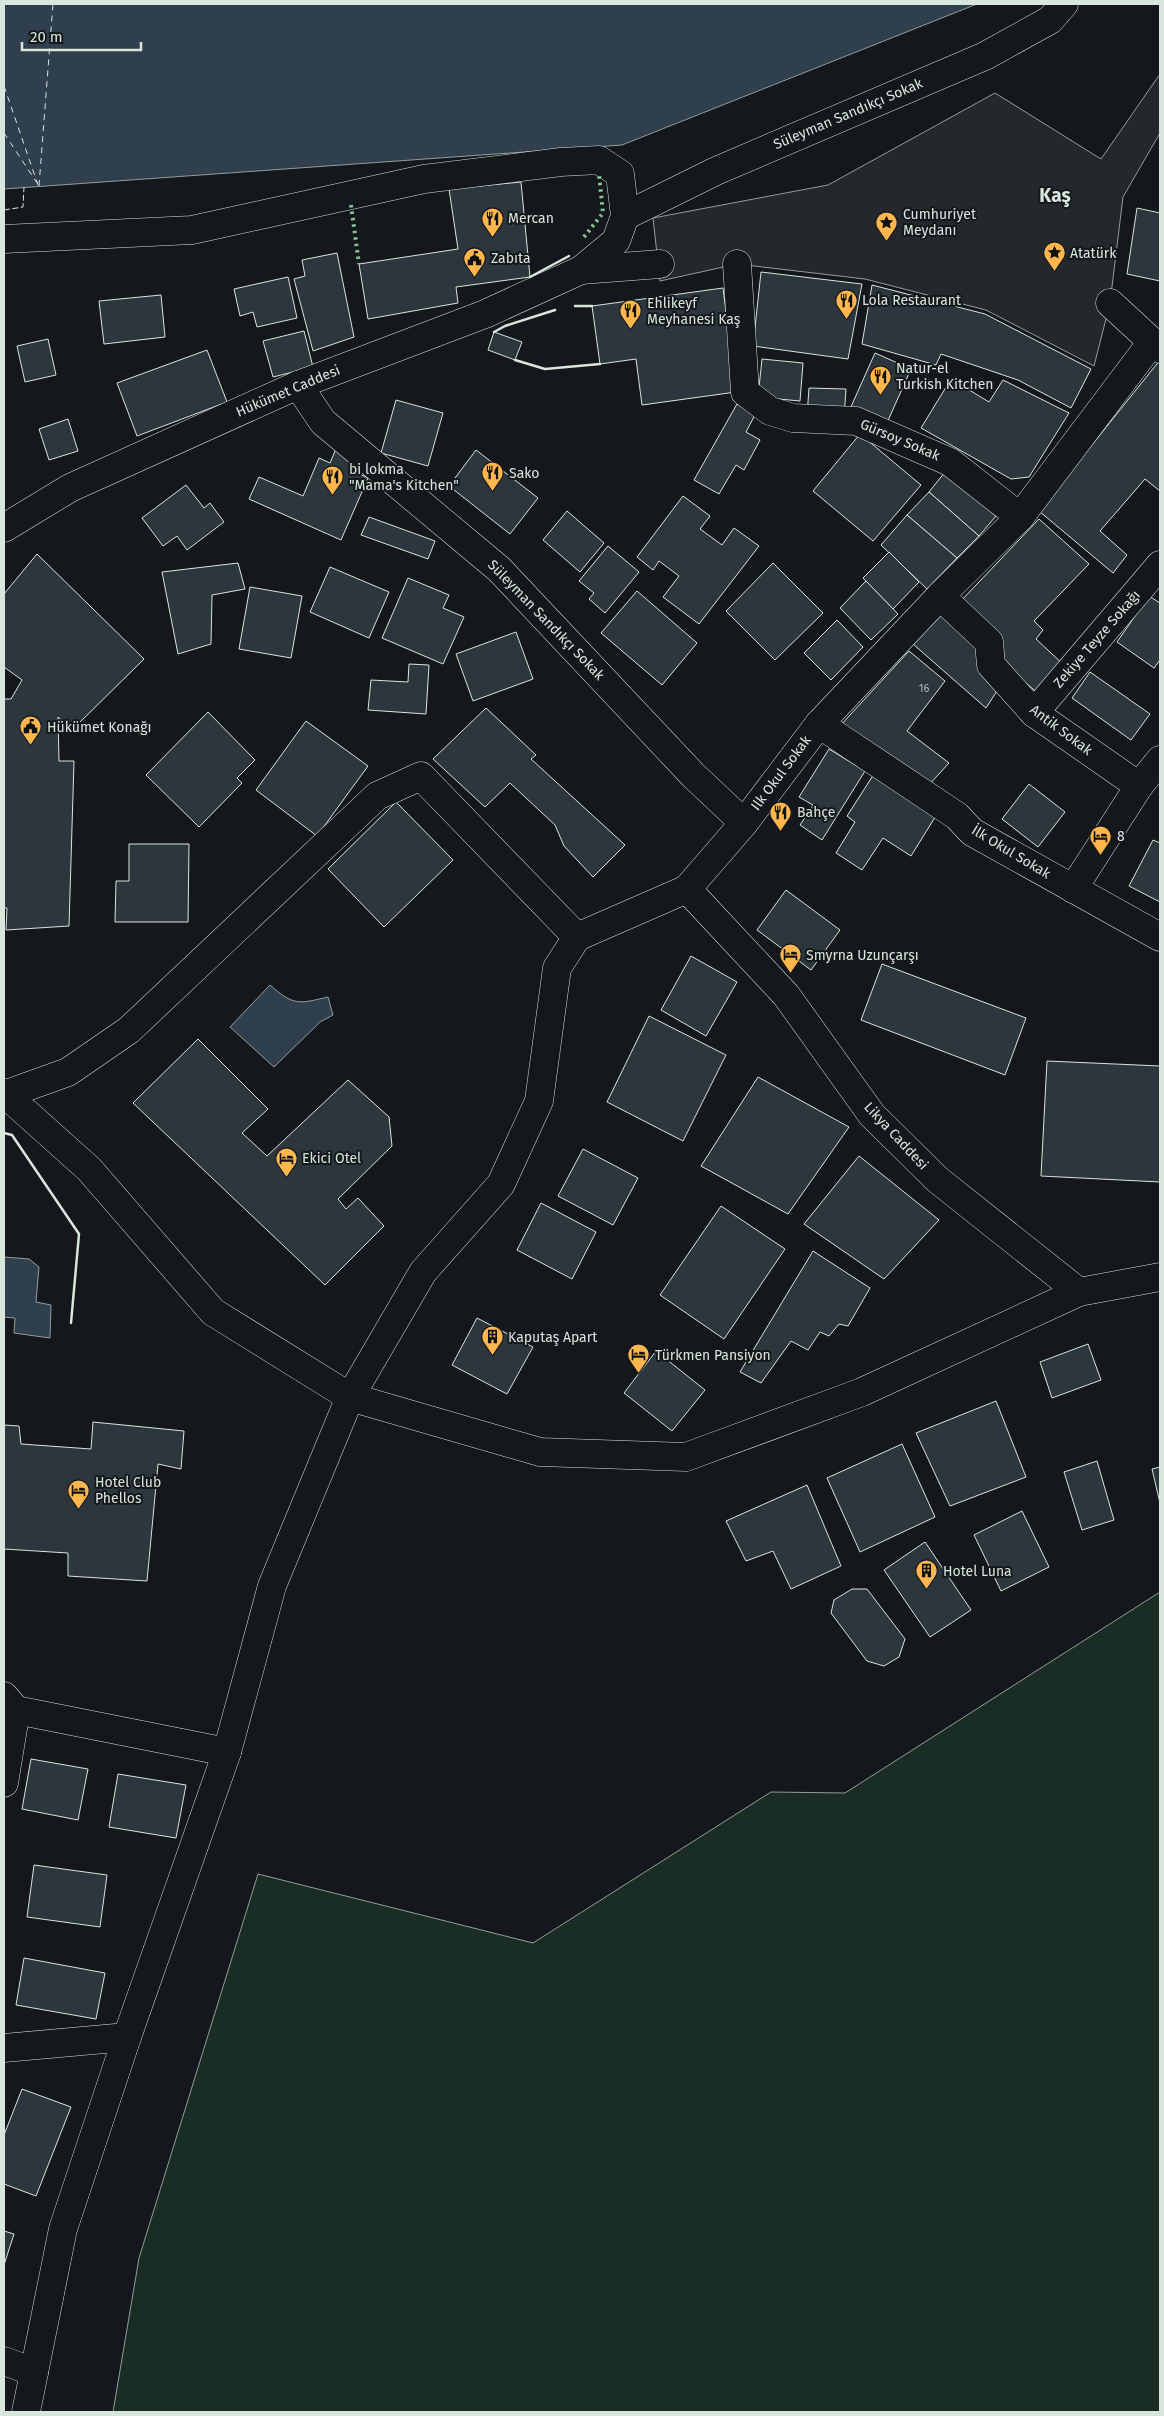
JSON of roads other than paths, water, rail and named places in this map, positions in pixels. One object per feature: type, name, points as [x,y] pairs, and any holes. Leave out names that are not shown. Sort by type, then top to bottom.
[{"type":"street","name":"Süleyman Sandıkçı Sokak","points":[[625,216],[725,167],[985,56],[1050,20],[1064,4]]},
{"type":"street","points":[[4,239],[192,230],[424,179],[599,160],[620,174],[625,216],[616,241],[581,270]]},
{"type":"street","points":[[581,270],[660,264]]},
{"type":"street","name":"Gürsoy Sokak","points":[[737,264],[745,392],[770,411],[793,418],[856,421],[950,462],[1020,517]]},
{"type":"street","name":"Hükümet Caddesi","points":[[4,528],[70,488],[298,385],[485,314],[581,270]]},
{"type":"street","points":[[1110,303],[1156,346]]},
{"type":"street","name":"Ilk Okul Sokak","points":[[687,889],[744,823],[819,724],[940,596],[1020,517],[1156,346]]},
{"type":"street","name":"Süleyman Sandıkçı Sokak","points":[[298,385],[323,422],[499,569],[693,775],[744,823]]},
{"type":"street","name":"Zekiye Teyze Sokağı","points":[[1034,713],[1156,578]]},
{"type":"street","name":"Antik Sokak","points":[[940,596],[989,642],[991,665],[1034,713],[1139,786]]},
{"type":"street","name":"İlk Okul Sokak","points":[[819,724],[957,816],[972,832],[1160,937]]},
{"type":"street","points":[[1073,888],[1139,786],[1160,760]]},
{"type":"street","points":[[577,937],[421,776],[377,796],[129,1030],[68,1072],[4,1094],[89,1169],[213,1312],[350,1397],[540,1452],[686,1457],[862,1392],[1078,1292],[1160,1277]]},
{"type":"street","points":[[26,2412],[63,2229],[127,2037],[227,1752],[272,1586],[350,1397],[423,1272],[500,1184],[539,1101],[557,968],[577,937],[687,889]]},
{"type":"street","name":"Likya Caddesi","points":[[687,889],[786,994],[872,1115],[938,1180],[1078,1292]]},
{"type":"street","points":[[4,1783],[10,1703],[227,1752]]},
{"type":"street","points":[[4,2048],[127,2037]]},
{"type":"street","points":[[4,2361],[34,2372]]},
{"type":"water","points":[[4,4],[977,4],[622,145],[4,189]]},
{"type":"water","points":[[270,985],[285,997],[297,1002],[328,997],[333,1015],[320,1022],[274,1067],[230,1027]]},
{"type":"water","points":[[4,1257],[29,1259],[39,1267],[36,1302],[51,1305],[50,1338],[14,1333],[15,1318],[4,1317]]},
{"type":"place","name":"Mercan","points":[[492,237]]},
{"type":"place","name":"Cumhuriyet Meydanı","points":[[887,241]]},
{"type":"place","name":"Atatürk","points":[[1054,272]]},
{"type":"place","name":"Zabıta","points":[[475,277]]},
{"type":"place","name":"Lola Restaurant","points":[[846,319]]},
{"type":"place","name":"Ehlikeyf Meyhanesi Kaş","points":[[631,330]]},
{"type":"place","name":"Natur-el Turkish Kitchen","points":[[880,395]]},
{"type":"place","name":"Sako","points":[[493,492]]},
{"type":"place","name":"bi lokma \"Mama's Kitchen\"","points":[[333,496]]},
{"type":"place","name":"Hükümet Konağı","points":[[31,746]]},
{"type":"place","name":"Bahçe","points":[[781,831]]},
{"type":"place","name":"8","points":[[1101,855]]},
{"type":"place","name":"Smyrna Uzunçarşı","points":[[790,974]]},
{"type":"place","name":"Ekici Otel","points":[[286,1177]]},
{"type":"place","name":"Kaputaş Apart","points":[[492,1356]]},
{"type":"place","name":"Türkmen Pansiyon","points":[[639,1374]]},
{"type":"place","name":"Hotel Club Phellos","points":[[79,1509]]},
{"type":"place","name":"Hotel Luna","points":[[927,1590]]},
{"type":"district","name":"Kaş","points":[[1055,195]]}]
